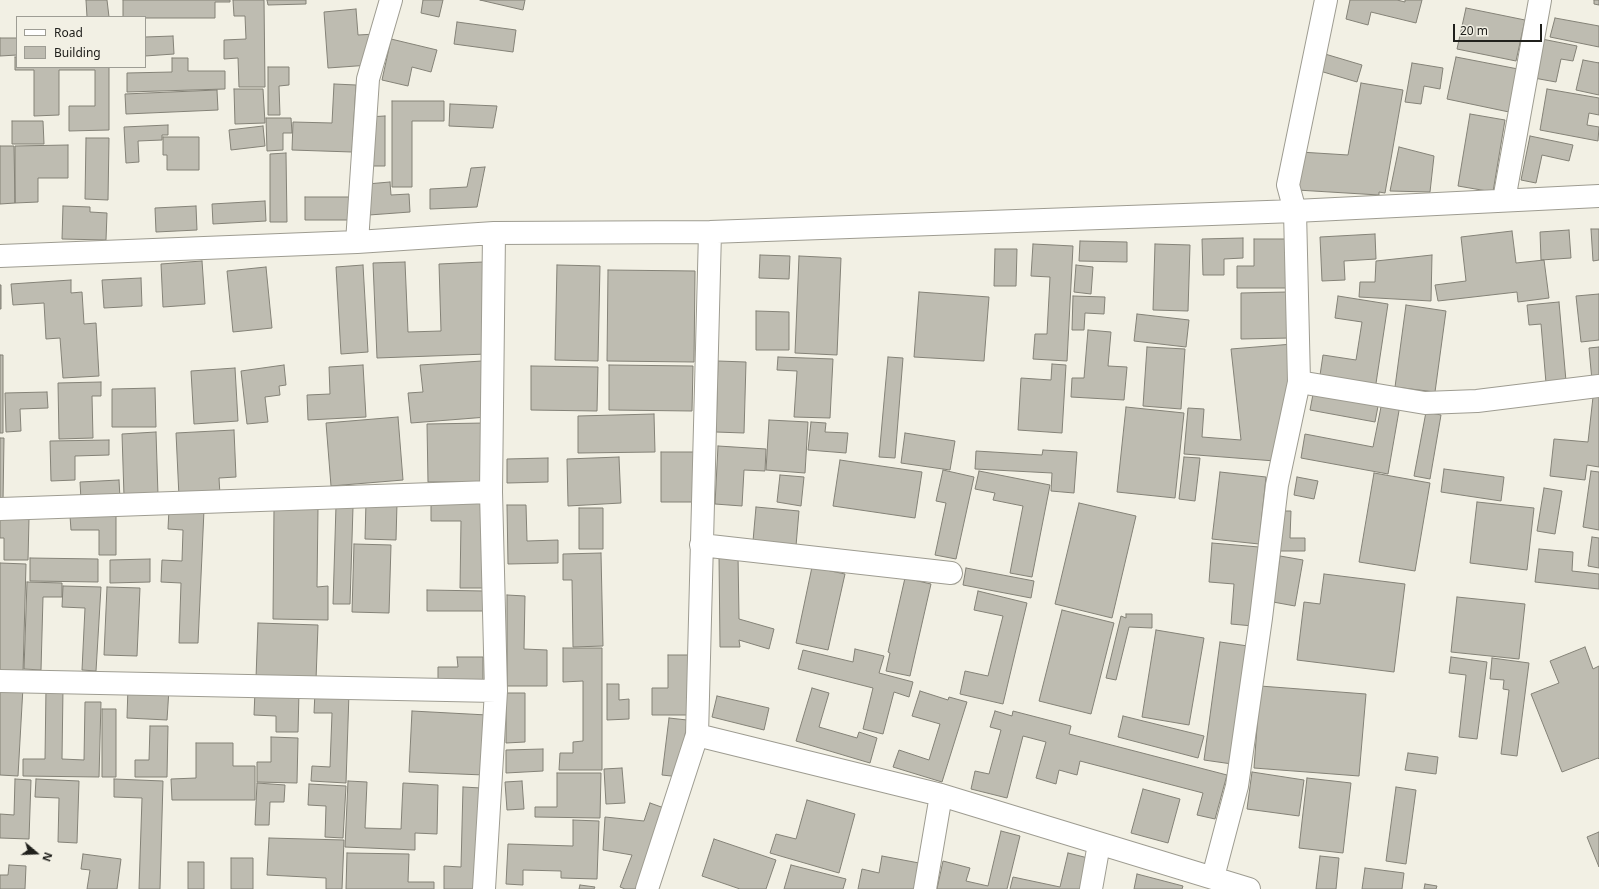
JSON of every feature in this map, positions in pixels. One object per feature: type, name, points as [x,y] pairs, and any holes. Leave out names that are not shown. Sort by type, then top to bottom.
[{"type":"street","points":[[357,242],[368,79],[391,0]]},
{"type":"street","points":[[1213,877],[1237,786],[1261,618],[1277,485],[1299,382],[1295,211],[1288,185],[1326,0]]},
{"type":"street","points":[[1504,200],[1540,0]]},
{"type":"street","points":[[0,256],[357,242],[494,233],[710,232],[1295,211],[1599,196]]},
{"type":"street","points":[[647,889],[697,735],[710,232]]},
{"type":"street","points":[[484,889],[496,690],[491,492],[494,233]]},
{"type":"street","points":[[1299,382],[1425,403],[1477,401],[1599,386]]},
{"type":"street","points":[[0,509],[491,492]]},
{"type":"street","points":[[701,545],[951,573]]},
{"type":"street","points":[[0,681],[496,690]]},
{"type":"street","points":[[697,735],[942,795],[1249,889]]},
{"type":"street","points":[[925,889],[942,795]]},
{"type":"street","points":[[1091,889],[1099,844]]},
{"type":"building","points":[[86,0],[107,0],[109,16],[87,16]]},
{"type":"building","points":[[123,0],[230,0],[230,2],[215,2],[215,18],[146,18],[146,16],[123,16]]},
{"type":"building","points":[[233,0],[264,0],[265,87],[239,87],[238,58],[224,59],[224,40],[246,39],[245,16],[234,16]]},
{"type":"building","points":[[267,0],[306,0],[306,4],[268,5]]},
{"type":"building","points":[[423,0],[443,0],[439,17],[421,13]]},
{"type":"building","points":[[480,0],[525,0],[523,10]]},
{"type":"building","points":[[1350,0],[1397,0],[1405,2],[1405,0],[1422,0],[1416,23],[1371,12],[1368,25],[1346,19]]},
{"type":"building","points":[[1594,0],[1599,0],[1599,5],[1594,4]]},
{"type":"building","points":[[1466,8],[1525,20],[1516,61],[1457,49]]},
{"type":"building","points":[[356,9],[358,35],[376,34],[370,65],[328,68],[324,12]]},
{"type":"building","points":[[1555,18],[1599,26],[1599,47],[1550,37]]},
{"type":"building","points":[[457,22],[516,30],[513,52],[454,44]]},
{"type":"building","points":[[173,36],[174,54],[146,56],[146,37]]},
{"type":"building","points":[[0,38],[16,38],[16,55],[0,56]]},
{"type":"building","points":[[391,39],[437,50],[431,72],[412,67],[408,86],[382,80]]},
{"type":"building","points":[[1542,39],[1577,46],[1573,61],[1561,59],[1556,82],[1534,78]]},
{"type":"building","points":[[1325,54],[1362,65],[1357,82],[1320,71]]},
{"type":"building","points":[[15,57],[16,68],[109,68],[109,130],[69,131],[69,106],[95,106],[95,70],[59,70],[59,115],[34,116],[34,70],[15,70]]},
{"type":"building","points":[[1456,57],[1518,69],[1509,112],[1447,99]]},
{"type":"building","points":[[172,58],[188,58],[188,71],[225,71],[225,89],[127,92],[127,73],[172,72]]},
{"type":"building","points":[[1583,60],[1599,63],[1599,95],[1576,90]]},
{"type":"building","points":[[1412,63],[1443,68],[1440,89],[1424,86],[1421,104],[1405,102]]},
{"type":"building","points":[[268,67],[289,67],[289,85],[279,86],[280,115],[268,115]]},
{"type":"building","points":[[1361,83],[1403,90],[1385,193],[1379,192],[1379,195],[1297,190],[1300,152],[1348,155]]},
{"type":"building","points":[[334,84],[356,85],[352,152],[292,150],[293,122],[332,123]]},
{"type":"building","points":[[234,89],[263,89],[265,123],[235,124]]},
{"type":"building","points":[[1547,89],[1599,98],[1599,115],[1589,113],[1587,125],[1599,127],[1598,141],[1540,130]]},
{"type":"building","points":[[217,90],[218,110],[126,114],[125,94]]},
{"type":"building","points":[[392,101],[444,101],[444,121],[412,121],[412,187],[392,187]]},
{"type":"building","points":[[450,104],[497,106],[493,128],[449,126]]},
{"type":"building","points":[[1470,114],[1505,120],[1493,192],[1458,186]]},
{"type":"building","points":[[385,116],[385,166],[367,166],[367,117]]},
{"type":"building","points":[[266,118],[291,118],[292,133],[283,133],[283,150],[267,151]]},
{"type":"building","points":[[12,121],[43,121],[44,144],[12,144]]},
{"type":"building","points":[[168,125],[168,135],[162,135],[162,140],[138,141],[139,162],[126,163],[124,127]]},
{"type":"building","points":[[263,126],[265,146],[231,150],[229,130]]},
{"type":"building","points":[[1530,136],[1573,145],[1569,161],[1542,155],[1536,183],[1521,180]]},
{"type":"building","points":[[163,137],[199,137],[199,170],[167,170],[167,155],[163,155]]},
{"type":"building","points":[[86,138],[109,138],[108,200],[85,199]]},
{"type":"building","points":[[68,145],[68,178],[38,178],[38,202],[15,203],[15,146]]},
{"type":"building","points":[[0,146],[14,146],[15,203],[0,204]]},
{"type":"building","points":[[1399,147],[1434,156],[1430,192],[1390,191]]},
{"type":"building","points":[[286,153],[287,222],[270,222],[270,154]]},
{"type":"building","points":[[485,167],[477,207],[430,209],[430,189],[467,187],[471,168]]},
{"type":"building","points":[[390,182],[391,195],[409,194],[410,212],[369,215],[367,184]]},
{"type":"building","points":[[305,197],[352,197],[352,220],[305,220]]},
{"type":"building","points":[[265,201],[266,221],[213,224],[212,204]]},
{"type":"building","points":[[63,206],[90,207],[90,212],[107,213],[106,240],[62,239]]},
{"type":"building","points":[[196,206],[197,230],[156,232],[155,208]]},
{"type":"building","points":[[1591,229],[1599,229],[1599,260],[1593,261]]},
{"type":"building","points":[[1569,230],[1571,258],[1541,260],[1540,232]]},
{"type":"building","points":[[1512,231],[1516,263],[1544,260],[1549,298],[1518,302],[1517,292],[1438,301],[1435,285],[1466,281],[1461,237]]},
{"type":"building","points":[[1375,234],[1376,259],[1344,261],[1345,280],[1322,281],[1320,237]]},
{"type":"building","points":[[1243,238],[1243,258],[1224,259],[1224,275],[1203,275],[1202,239]]},
{"type":"building","points":[[1254,239],[1290,239],[1289,288],[1237,288],[1237,266],[1254,266]]},
{"type":"building","points":[[1080,241],[1127,242],[1127,262],[1079,261]]},
{"type":"building","points":[[1033,244],[1073,246],[1067,361],[1033,359],[1035,334],[1047,334],[1050,277],[1031,276]]},
{"type":"building","points":[[1155,244],[1190,245],[1188,311],[1153,310]]},
{"type":"building","points":[[995,249],[1017,249],[1016,286],[994,286]]},
{"type":"building","points":[[760,255],[790,256],[789,279],[759,278]]},
{"type":"building","points":[[1432,255],[1431,301],[1359,297],[1360,282],[1375,282],[1376,261]]},
{"type":"building","points":[[799,256],[841,258],[837,355],[795,353]]},
{"type":"building","points":[[202,261],[205,304],[163,307],[161,264]]},
{"type":"building","points":[[405,262],[408,332],[441,331],[439,264],[483,262],[487,354],[377,358],[373,263]]},
{"type":"building","points":[[363,265],[368,352],[341,354],[336,267]]},
{"type":"building","points":[[557,265],[600,266],[598,361],[555,360]]},
{"type":"building","points":[[1076,265],[1093,267],[1091,294],[1074,292]]},
{"type":"building","points":[[266,267],[272,328],[233,332],[227,271]]},
{"type":"building","points":[[608,270],[695,271],[694,362],[607,361]]},
{"type":"building","points":[[141,278],[142,306],[104,308],[102,280]]},
{"type":"building","points":[[71,280],[71,293],[82,292],[84,324],[96,323],[99,376],[63,378],[60,338],[46,339],[44,303],[13,305],[11,284]]},
{"type":"building","points":[[1,285],[1,309],[0,309]]},
{"type":"building","points":[[919,292],[989,297],[984,361],[914,357]]},
{"type":"building","points":[[1288,292],[1290,338],[1241,339],[1241,293]]},
{"type":"building","points":[[1599,294],[1599,340],[1581,342],[1576,296]]},
{"type":"building","points":[[1073,296],[1105,297],[1104,314],[1085,313],[1084,330],[1072,330]]},
{"type":"building","points":[[1338,296],[1388,304],[1375,390],[1319,382],[1323,355],[1356,360],[1362,322],[1335,318]]},
{"type":"building","points":[[1559,302],[1566,381],[1546,383],[1541,324],[1529,325],[1527,305]]},
{"type":"building","points":[[1406,305],[1446,311],[1435,392],[1395,387]]},
{"type":"building","points":[[756,311],[789,312],[789,350],[756,350]]},
{"type":"building","points":[[1137,314],[1189,320],[1186,347],[1134,341]]},
{"type":"building","points":[[1088,330],[1111,332],[1108,366],[1127,367],[1124,400],[1071,397],[1072,378],[1084,378]]},
{"type":"building","points":[[1293,344],[1295,385],[1275,461],[1184,454],[1188,408],[1204,409],[1202,437],[1241,440],[1231,349]]},
{"type":"building","points":[[1147,347],[1185,349],[1181,409],[1143,406]]},
{"type":"building","points":[[1599,347],[1599,380],[1592,381],[1589,348]]},
{"type":"building","points":[[0,355],[3,355],[3,433],[0,433]]},
{"type":"building","points":[[778,357],[833,359],[830,418],[794,417],[797,371],[777,370]]},
{"type":"building","points":[[888,357],[903,358],[895,458],[879,457]]},
{"type":"building","points":[[482,361],[487,417],[411,423],[408,393],[423,392],[420,365]]},
{"type":"building","points":[[718,361],[746,362],[744,433],[716,432]]},
{"type":"building","points":[[1052,364],[1066,365],[1062,433],[1018,430],[1021,378],[1051,380]]},
{"type":"building","points":[[284,365],[286,385],[279,386],[280,395],[265,397],[268,422],[247,424],[241,371]]},
{"type":"building","points":[[363,365],[366,417],[308,420],[307,395],[330,394],[329,367]]},
{"type":"building","points":[[609,365],[693,366],[692,411],[609,410]]},
{"type":"building","points":[[531,366],[598,367],[597,411],[531,410]]},
{"type":"building","points":[[235,368],[238,421],[194,424],[191,371]]},
{"type":"building","points":[[101,382],[101,396],[92,396],[93,438],[59,439],[58,383]]},
{"type":"building","points":[[155,388],[156,427],[112,427],[112,389]]},
{"type":"building","points":[[1314,389],[1379,401],[1375,422],[1310,410]]},
{"type":"building","points":[[47,392],[48,408],[20,409],[21,431],[6,432],[5,393]]},
{"type":"building","points":[[1599,396],[1599,467],[1587,465],[1585,480],[1550,476],[1554,439],[1588,442],[1593,397]]},
{"type":"building","points":[[1382,402],[1400,405],[1388,474],[1301,458],[1305,434],[1373,447]]},
{"type":"building","points":[[1126,407],[1184,413],[1175,498],[1117,492]]},
{"type":"building","points":[[1426,412],[1441,415],[1430,479],[1414,476]]},
{"type":"building","points":[[654,414],[655,452],[578,453],[578,416]]},
{"type":"building","points":[[398,417],[403,480],[331,486],[326,423]]},
{"type":"building","points":[[769,420],[808,422],[805,473],[766,470]]},
{"type":"building","points":[[811,422],[826,423],[825,432],[848,433],[846,453],[808,450]]},
{"type":"building","points":[[485,423],[485,482],[428,482],[427,424]]},
{"type":"building","points":[[234,430],[236,477],[219,478],[220,495],[179,497],[176,433]]},
{"type":"building","points":[[156,432],[158,495],[124,496],[122,434]]},
{"type":"building","points":[[905,433],[955,441],[950,470],[901,463]]},
{"type":"building","points":[[0,438],[4,438],[3,502],[0,502]]},
{"type":"building","points":[[109,440],[109,455],[75,456],[75,480],[51,481],[50,441]]},
{"type":"building","points":[[718,446],[766,449],[765,471],[744,470],[742,506],[715,504]]},
{"type":"building","points":[[1043,450],[1077,452],[1074,493],[1051,491],[1052,473],[975,469],[976,451],[1042,455]]},
{"type":"building","points":[[661,452],[695,452],[695,502],[661,502]]},
{"type":"building","points":[[619,457],[621,503],[568,506],[567,459]]},
{"type":"building","points":[[1184,457],[1200,458],[1195,501],[1179,499]]},
{"type":"building","points":[[548,458],[548,482],[507,483],[507,459]]},
{"type":"building","points":[[840,460],[922,472],[915,518],[833,506]]},
{"type":"building","points":[[1444,469],[1504,477],[1501,501],[1441,492]]},
{"type":"building","points":[[943,470],[974,477],[956,559],[935,555],[946,503],[936,501]]},
{"type":"building","points":[[979,471],[1050,485],[1032,577],[1010,573],[1023,506],[993,500],[995,493],[975,489]]},
{"type":"building","points":[[1591,471],[1599,472],[1599,530],[1583,527]]},
{"type":"building","points":[[1220,472],[1266,477],[1259,544],[1212,539]]},
{"type":"building","points":[[1374,473],[1430,483],[1415,571],[1359,562]]},
{"type":"building","points":[[780,475],[804,477],[801,506],[777,502]]},
{"type":"building","points":[[1297,477],[1318,481],[1314,499],[1294,495]]},
{"type":"building","points":[[119,480],[120,498],[81,500],[80,482]]},
{"type":"building","points":[[1544,488],[1562,491],[1555,534],[1537,531]]},
{"type":"building","points":[[431,501],[485,501],[484,588],[460,588],[461,521],[431,521]]},
{"type":"building","points":[[366,502],[397,503],[396,540],[365,539]]},
{"type":"building","points":[[1477,502],[1534,508],[1527,570],[1470,563]]},
{"type":"building","points":[[1079,503],[1136,516],[1112,618],[1055,604]]},
{"type":"building","points":[[507,505],[526,505],[527,541],[558,540],[558,563],[508,564]]},
{"type":"building","points":[[336,506],[353,507],[350,604],[333,604]]},
{"type":"building","points":[[756,507],[799,511],[796,546],[753,541]]},
{"type":"building","points":[[274,508],[318,508],[317,587],[328,586],[328,620],[273,619]]},
{"type":"building","points":[[579,508],[603,508],[603,549],[579,549]]},
{"type":"building","points":[[169,509],[204,510],[198,643],[179,643],[181,583],[161,582],[162,560],[182,561],[183,530],[168,529]]},
{"type":"building","points":[[1279,511],[1291,511],[1290,538],[1305,538],[1305,551],[1278,551]]},
{"type":"building","points":[[116,515],[116,555],[99,555],[99,530],[71,530],[70,516]]},
{"type":"building","points":[[0,518],[29,518],[28,560],[4,560],[4,538],[0,538]]},
{"type":"building","points":[[1592,537],[1599,538],[1599,568],[1588,566]]},
{"type":"building","points":[[1212,543],[1259,547],[1253,626],[1231,624],[1234,584],[1209,582]]},
{"type":"building","points":[[354,544],[391,545],[389,613],[352,612]]},
{"type":"building","points":[[1539,549],[1573,552],[1572,571],[1599,574],[1599,589],[1535,582]]},
{"type":"building","points":[[601,553],[603,646],[573,647],[572,580],[563,580],[563,554]]},
{"type":"building","points":[[719,555],[738,555],[739,619],[774,629],[769,649],[739,640],[740,647],[720,647]]},
{"type":"building","points":[[1280,556],[1303,560],[1295,606],[1273,602]]},
{"type":"building","points":[[30,558],[98,559],[98,582],[30,581]]},
{"type":"building","points":[[150,559],[150,582],[110,583],[110,560]]},
{"type":"building","points":[[0,563],[26,564],[23,673],[0,673]]},
{"type":"building","points":[[812,567],[845,574],[828,650],[796,643]]},
{"type":"building","points":[[966,568],[1034,581],[1031,598],[963,585]]},
{"type":"building","points":[[1324,574],[1405,584],[1394,672],[1297,660],[1304,602],[1320,604]]},
{"type":"building","points":[[905,578],[931,584],[910,676],[886,671],[890,653],[888,652]]},
{"type":"building","points":[[27,582],[62,583],[62,597],[43,597],[41,670],[24,669]]},
{"type":"building","points":[[63,586],[101,587],[96,671],[82,670],[85,608],[62,607]]},
{"type":"building","points":[[107,587],[140,588],[137,656],[104,655]]},
{"type":"building","points":[[427,590],[484,591],[484,611],[427,611]]},
{"type":"building","points":[[978,591],[1027,603],[1003,704],[960,694],[965,671],[988,676],[1003,616],[974,610]]},
{"type":"building","points":[[507,595],[525,596],[524,649],[547,650],[547,686],[507,686]]},
{"type":"building","points":[[1457,597],[1525,604],[1519,659],[1451,652]]},
{"type":"building","points":[[1062,610],[1114,623],[1091,714],[1039,701]]},
{"type":"building","points":[[1126,614],[1152,614],[1152,628],[1129,627],[1116,680],[1106,678],[1121,616],[1126,618]]},
{"type":"building","points":[[258,623],[318,625],[316,680],[256,678]]},
{"type":"building","points":[[1156,630],[1204,638],[1189,725],[1142,717]]},
{"type":"building","points":[[1220,642],[1248,646],[1232,764],[1204,760]]},
{"type":"building","points":[[1585,647],[1593,669],[1599,666],[1599,759],[1598,758],[1562,772],[1531,694],[1559,683],[1550,661]]},
{"type":"building","points":[[563,648],[602,648],[602,770],[559,770],[560,753],[573,753],[573,742],[583,741],[583,681],[563,682]]},
{"type":"building","points":[[855,649],[884,656],[879,673],[913,682],[909,697],[894,692],[883,734],[863,729],[873,688],[798,669],[803,650],[853,662]]},
{"type":"building","points":[[668,655],[690,655],[689,715],[652,715],[652,688],[668,688]]},
{"type":"building","points":[[457,657],[483,657],[483,683],[438,684],[438,667],[458,667]]},
{"type":"building","points":[[1451,657],[1487,662],[1477,739],[1459,737],[1466,675],[1449,673]]},
{"type":"building","points":[[1492,658],[1529,663],[1517,756],[1501,754],[1509,690],[1503,689],[1504,680],[1490,679]]},
{"type":"building","points":[[607,684],[619,684],[619,700],[629,699],[629,719],[607,720]]},
{"type":"building","points":[[0,686],[23,687],[18,776],[0,775]]},
{"type":"building","points":[[1260,686],[1366,694],[1359,776],[1254,768]]},
{"type":"building","points":[[128,687],[169,689],[167,720],[127,718]]},
{"type":"building","points":[[46,688],[63,688],[62,759],[84,760],[85,702],[101,702],[99,777],[23,776],[23,759],[45,759]]},
{"type":"building","points":[[812,688],[829,693],[819,727],[857,738],[859,732],[877,738],[870,763],[796,741]]},
{"type":"building","points":[[255,691],[299,692],[298,732],[276,732],[276,716],[254,715]]},
{"type":"building","points":[[920,691],[948,700],[949,697],[967,702],[942,782],[893,767],[899,750],[929,760],[940,724],[912,716]]},
{"type":"building","points":[[315,692],[349,693],[346,783],[311,781],[312,766],[330,767],[332,713],[314,713]]},
{"type":"building","points":[[506,693],[525,693],[525,742],[506,743]]},
{"type":"building","points":[[717,696],[769,708],[764,730],[712,717]]},
{"type":"building","points":[[102,709],[116,709],[116,777],[102,777]]},
{"type":"building","points":[[412,711],[487,715],[484,775],[409,772]]},
{"type":"building","points":[[995,711],[1012,716],[1013,711],[1071,726],[1069,734],[1227,775],[1215,819],[1197,815],[1203,793],[1080,761],[1077,775],[1059,770],[1056,784],[1036,778],[1046,742],[1023,736],[1007,798],[971,789],[975,771],[989,774],[1001,730],[990,727]]},
{"type":"building","points":[[1123,716],[1204,736],[1198,758],[1118,737]]},
{"type":"building","points":[[669,718],[687,720],[680,777],[662,775]]},
{"type":"building","points":[[150,726],[168,726],[167,777],[135,777],[135,760],[149,760]]},
{"type":"building","points":[[271,737],[298,738],[297,783],[257,782],[257,762],[271,762]]},
{"type":"building","points":[[196,743],[233,743],[233,766],[255,766],[255,800],[172,800],[171,779],[196,778]]},
{"type":"building","points":[[543,749],[543,771],[506,773],[506,750]]},
{"type":"building","points":[[1408,753],[1438,757],[1436,774],[1405,770]]},
{"type":"building","points":[[622,768],[625,803],[606,804],[604,769]]},
{"type":"building","points":[[1252,772],[1304,780],[1299,816],[1247,809]]},
{"type":"building","points":[[557,773],[601,773],[600,818],[535,817],[535,807],[557,807]]},
{"type":"building","points":[[1307,778],[1351,783],[1343,853],[1299,848]]},
{"type":"building","points":[[15,779],[31,780],[29,839],[0,838],[0,814],[14,815]]},
{"type":"building","points":[[36,779],[79,781],[77,843],[58,842],[59,798],[35,797]]},
{"type":"building","points":[[114,779],[163,781],[160,889],[139,889],[142,798],[114,797]]},
{"type":"building","points":[[348,781],[367,782],[365,828],[401,829],[403,783],[438,785],[437,834],[415,833],[415,850],[345,847]]},
{"type":"building","points":[[522,781],[524,809],[507,810],[505,782]]},
{"type":"building","points":[[257,783],[285,785],[284,802],[270,802],[269,825],[255,825]]},
{"type":"building","points":[[309,784],[346,786],[343,838],[325,837],[326,806],[308,805]]},
{"type":"building","points":[[463,787],[481,788],[479,889],[444,889],[444,866],[461,867]]},
{"type":"building","points":[[1396,787],[1416,790],[1406,864],[1386,861]]},
{"type":"building","points":[[1143,789],[1180,799],[1168,843],[1131,833]]},
{"type":"building","points":[[807,800],[855,814],[839,873],[770,853],[776,834],[796,839]]},
{"type":"building","points":[[650,803],[667,809],[638,889],[625,889],[620,887],[632,855],[603,850],[605,817],[644,821]]},
{"type":"building","points":[[573,820],[599,821],[597,879],[561,878],[561,871],[523,870],[523,885],[506,884],[508,844],[573,846]]},
{"type":"building","points":[[1001,831],[1020,836],[1007,889],[937,889],[943,861],[970,868],[966,881],[988,886]]},
{"type":"building","points":[[1599,832],[1599,867],[1587,837]]},
{"type":"building","points":[[269,838],[344,840],[342,889],[326,889],[326,878],[267,875]]},
{"type":"building","points":[[714,839],[776,860],[766,889],[740,889],[702,876]]},
{"type":"building","points":[[347,853],[409,854],[408,882],[434,882],[434,889],[346,889]]},
{"type":"building","points":[[1068,853],[1088,858],[1081,889],[1010,889],[1013,877],[1060,887]]},
{"type":"building","points":[[83,854],[121,859],[117,889],[87,889],[90,870],[81,869]]},
{"type":"building","points":[[882,856],[919,863],[914,889],[858,889],[862,869],[879,873]]},
{"type":"building","points":[[1320,856],[1339,858],[1336,889],[1316,889]]},
{"type":"building","points":[[231,858],[253,858],[253,889],[231,889]]},
{"type":"building","points":[[188,862],[204,862],[204,889],[188,889]]},
{"type":"building","points":[[9,865],[26,866],[25,889],[0,889],[0,875],[8,875]]},
{"type":"building","points":[[791,865],[846,879],[843,889],[784,889]]},
{"type":"building","points":[[1365,868],[1404,873],[1402,889],[1362,889]]},
{"type":"building","points":[[1137,874],[1183,886],[1182,889],[1134,889]]},
{"type":"building","points":[[1425,884],[1437,886],[1436,889],[1424,889]]},
{"type":"building","points":[[580,885],[595,887],[594,889],[579,889]]}]
